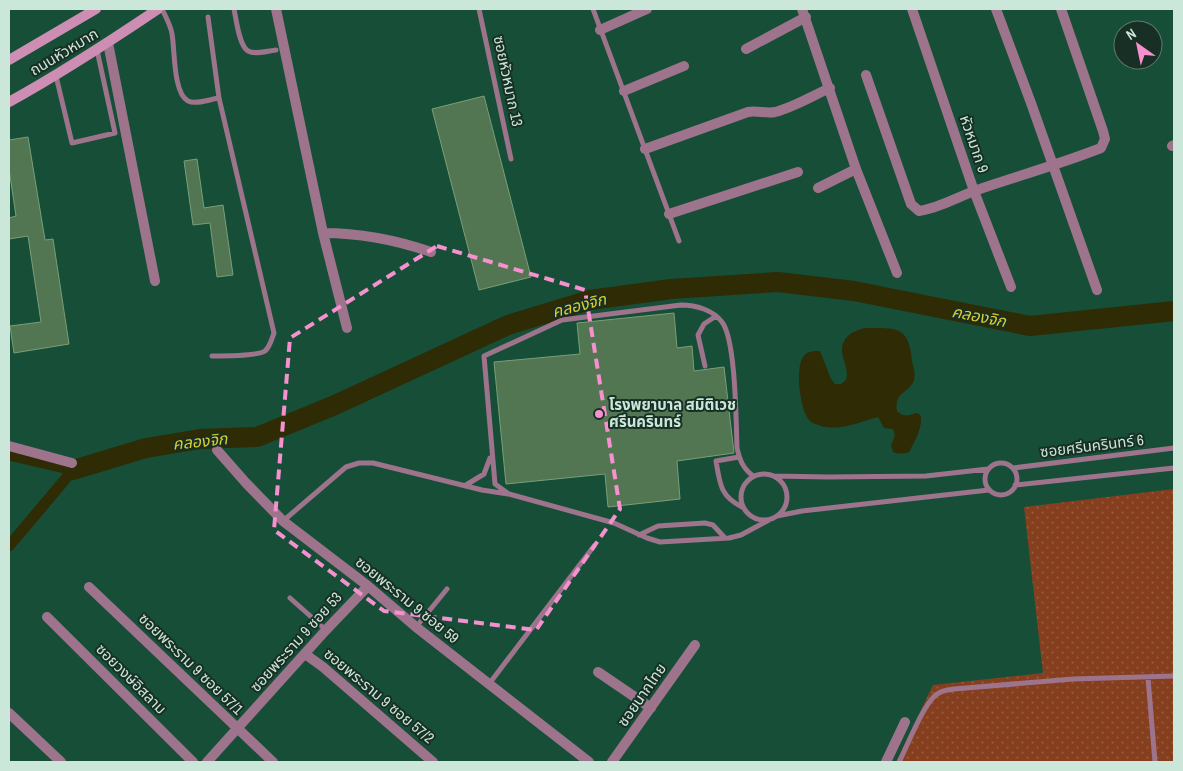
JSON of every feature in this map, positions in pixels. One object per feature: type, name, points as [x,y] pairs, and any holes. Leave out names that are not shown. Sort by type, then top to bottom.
[{"type":"main road","name":"ถนนหัวหมาก","points":[[9,60],[96,9]]},
{"type":"main road","name":"ถนนหัวหมาก","points":[[9,102],[56,76],[158,9]]},
{"type":"street","points":[[276,9],[323,233],[347,328]]},
{"type":"street","points":[[600,30],[646,9]]},
{"type":"street","name":"หัวหมาก 9","points":[[912,9],[974,191],[1011,287]]},
{"type":"street","points":[[996,9],[1097,290]]},
{"type":"street","points":[[866,74],[911,204],[919,212],[930,210],[974,191],[1053,166],[1101,148],[1105,140],[1061,9]]},
{"type":"street","points":[[746,49],[804,13],[856,169],[897,273]]},
{"type":"street","points":[[108,43],[155,281]]},
{"type":"street","points":[[624,91],[684,66]]},
{"type":"street","points":[[645,149],[748,112],[774,112],[830,88]]},
{"type":"street","points":[[818,188],[856,169]]},
{"type":"street","points":[[669,214],[798,172]]},
{"type":"street","points":[[323,233],[361,234],[410,245],[431,252]]},
{"type":"street","points":[[9,446],[72,464]]},
{"type":"street","name":"ซอยพระราม 9 ซอย 59","points":[[217,450],[283,521],[368,586],[589,762]]},
{"type":"street","name":"ซอยพระราม 9 ซอย 53","points":[[207,762],[368,586]]},
{"type":"street","name":"ซอยพระราม 9 ซอย 57/1","points":[[89,587],[274,762]]},
{"type":"street","name":"ซอยวงษ์อิสลาม","points":[[47,617],[193,762]]},
{"type":"street","name":"ซอยนากไทย","points":[[612,762],[695,645]]},
{"type":"street","name":"ซอยพระราม 9 ซอย 57/2","points":[[305,654],[323,667],[433,762]]},
{"type":"street","points":[[598,672],[651,708]]},
{"type":"street","points":[[9,714],[61,762]]},
{"type":"street","points":[[886,762],[905,722]]},
{"type":"lane","points":[[162,9],[172,32],[177,80],[182,95],[189,101],[195,102],[219,98]]},
{"type":"lane","points":[[234,9],[243,46],[248,51],[256,53],[276,50]]},
{"type":"lane","name":"ซอยหัวหมาก 13","points":[[479,9],[511,159]]},
{"type":"lane","points":[[593,9],[679,241]]},
{"type":"lane","points":[[208,17],[219,98],[274,333],[271,343],[265,351],[256,354],[212,356]]},
{"type":"lane","points":[[56,76],[72,143],[115,133],[97,50]]},
{"type":"lane","points":[[509,494],[495,484],[484,356],[549,325],[568,319],[681,305],[695,305],[716,316],[728,331],[737,448],[745,469],[753,476]]},
{"type":"lane","points":[[705,366],[698,335],[704,324],[716,316]]},
{"type":"lane","name":"ซอยศรีนครินทร์ 6","points":[[774,476],[828,478],[926,476],[988,469],[1000,463],[1004,463],[1012,468],[1174,448]]},
{"type":"lane","points":[[465,485],[476,481],[484,474],[491,454]]},
{"type":"lane","points":[[739,457],[716,461],[722,490],[730,501],[742,506]]},
{"type":"lane","points":[[283,521],[346,467],[359,463],[373,463],[509,494],[614,523],[660,542],[725,538],[741,535],[777,516],[802,511],[989,490],[986,486],[985,478],[988,469]]},
{"type":"lane","points":[[1012,468],[1016,476],[1015,485]]},
{"type":"lane","name":"ซอยศรีนครินทร์ 6","points":[[989,490],[993,493],[1003,494],[1012,490],[1015,485],[1174,468]]},
{"type":"lane","points":[[768,520],[753,518],[742,506],[740,500],[743,486],[753,476],[760,474],[774,476],[785,487],[786,503],[777,516]]},
{"type":"lane","points":[[639,534],[658,526],[705,523],[713,526],[725,538]]},
{"type":"lane","points":[[489,684],[594,546]]},
{"type":"lane","points":[[416,626],[447,589]]},
{"type":"lane","points":[[290,598],[326,630]]},
{"type":"lane","points":[[899,762],[926,707],[939,692],[954,689],[1073,679],[1174,676]]},
{"type":"lane","points":[[1148,678],[1155,762]]},
{"type":"highlighted area","points":[[437,246],[585,290],[620,509],[536,630],[384,611],[274,530],[290,338]]},
{"type":"shaded area","points":[[865,328],[893,329],[904,335],[908,341],[915,377],[912,385],[900,396],[897,411],[904,415],[917,413],[921,416],[916,439],[909,452],[893,452],[891,445],[894,437],[893,429],[884,428],[878,417],[850,425],[828,427],[811,422],[806,416],[801,400],[799,380],[799,370],[803,357],[809,352],[820,351],[831,379],[835,384],[841,384],[846,380],[847,374],[842,353],[843,343],[851,334]]},
{"type":"shaded area","points":[[1174,489],[1174,762],[896,762],[933,685],[1043,673],[1024,507]]},
{"type":"building","points":[[484,96],[531,277],[479,290],[432,109]]},
{"type":"building","points":[[28,137],[45,240],[53,239],[69,344],[14,353],[10,326],[41,322],[28,236],[9,239],[9,218],[16,216],[9,169],[9,140]]},
{"type":"building","points":[[197,159],[204,208],[223,205],[233,275],[217,277],[210,223],[193,225],[184,161]]},
{"type":"building","name":"โรงพยาบาล สมิติเวช ศรีนครินทร์","points":[[674,313],[677,348],[692,346],[694,371],[724,367],[734,453],[677,461],[680,499],[608,507],[605,474],[506,484],[494,362],[580,354],[577,323]]},
{"type":"waterway","name":"คลองจิก","points":[[73,470],[146,448],[200,439],[257,437],[335,405],[508,325],[590,300],[671,289],[778,282],[854,291],[1030,326],[1174,311]]},
{"type":"waterway","points":[[9,455],[73,470],[9,546]]},
{"type":"place","name":"โรงพยาบาล สมิติเวช ศรีนครินทร์","points":[[599,414]]}]
